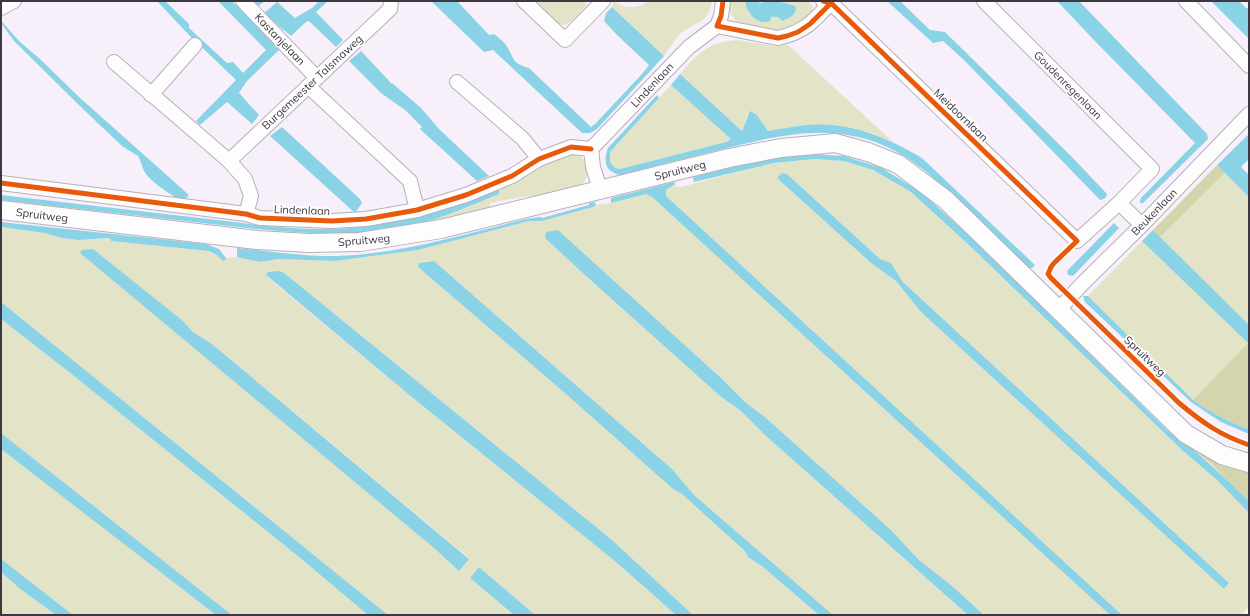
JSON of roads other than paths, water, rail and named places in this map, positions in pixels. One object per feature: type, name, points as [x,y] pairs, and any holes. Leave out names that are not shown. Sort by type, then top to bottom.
[{"type":"main road","name":"Spruitweg","points":[[1,210],[257,240],[309,243],[360,242],[441,229],[729,158],[781,148],[835,143],[868,152],[898,164],[946,200],[1186,434],[1222,455],[1249,463]]},
{"type":"street","points":[[1,8],[14,1]]},
{"type":"street","name":"Kastanjelaan","points":[[243,1],[313,82],[410,181],[418,210]]},
{"type":"street","name":"Burgemeester Talsmaweg","points":[[229,161],[390,9],[391,1]]},
{"type":"street","points":[[524,1],[565,40],[603,1]]},
{"type":"street","points":[[722,1],[721,16],[717,26],[778,38],[798,32],[810,24],[829,2]]},
{"type":"street","name":"Goudenregenlaan","points":[[984,1],[1152,169],[1119,203]]},
{"type":"street","points":[[1186,1],[1249,66]]},
{"type":"street","name":"Meidoornlaan","points":[[829,2],[1077,241],[1119,203]]},
{"type":"street","name":"Lindenlaan","points":[[1,183],[246,214],[260,218],[332,222],[366,219],[418,210],[466,195],[512,176],[539,159],[571,147],[591,150],[688,47],[717,26]]},
{"type":"street","points":[[152,95],[195,45]]},
{"type":"street","points":[[114,62],[229,161],[245,179],[251,196],[246,214]]},
{"type":"street","points":[[457,82],[523,139],[539,159]]},
{"type":"street","name":"Beukenlaan","points":[[1059,310],[1083,283],[1142,226],[1249,114]]},
{"type":"street","points":[[591,150],[593,167],[600,189]]},
{"type":"street","points":[[1119,203],[1142,226]]},
{"type":"water","points":[[157,1],[165,1],[189,24],[189,28],[227,63],[233,62],[243,73],[266,50],[218,1],[232,1],[280,49],[246,82],[239,93],[259,115],[252,124],[227,102],[200,125],[196,121],[236,80],[188,34]]},
{"type":"water","points":[[252,1],[276,1],[295,18],[312,8],[319,1],[328,1],[316,12],[343,40],[336,47],[310,22],[307,21],[291,36],[264,14]]},
{"type":"water","points":[[431,1],[457,1],[489,35],[494,34],[506,45],[516,62],[529,68],[591,127],[649,65],[604,21],[606,13],[612,7],[664,56],[597,129],[590,133],[582,133],[493,50],[484,52]]},
{"type":"water","points":[[745,1],[757,1],[760,3],[784,3],[793,5],[796,7],[796,10],[792,16],[782,21],[779,18],[771,17],[770,21],[761,22],[753,17]]},
{"type":"water","points":[[887,1],[900,1],[930,30],[945,32],[1071,156],[1107,194],[1106,197],[1100,200],[964,60],[943,41],[933,43]]},
{"type":"water","points":[[1057,1],[1079,1],[1207,134],[1208,139],[1143,203],[1140,203],[1141,198],[1195,143]]},
{"type":"water","points":[[1211,1],[1239,1],[1246,8],[1249,8],[1249,39]]},
{"type":"water","points":[[1,23],[3,23],[19,41],[79,97],[189,195],[182,202],[147,176],[138,156],[122,146],[83,109],[14,41]]},
{"type":"water","points":[[361,51],[392,84],[421,108],[439,129],[489,176],[477,181],[420,129],[422,127],[405,110],[381,93],[349,61]]},
{"type":"water","points":[[680,74],[742,131],[750,111],[757,115],[768,131],[808,125],[839,126],[868,132],[909,150],[922,158],[1035,265],[1032,268],[1028,268],[929,174],[904,156],[879,144],[855,136],[830,133],[805,133],[752,142],[620,175],[611,171],[606,165],[608,148],[657,95],[659,98],[610,152],[610,162],[615,168],[620,169],[726,142],[731,139],[671,85]]},
{"type":"water","points":[[282,127],[360,199],[362,203],[355,213],[270,136]]},
{"type":"water","points":[[1248,135],[1249,159],[1241,167],[1249,175],[1249,197],[1217,165]]},
{"type":"water","points":[[813,154],[844,156],[882,168],[922,193],[976,242],[1168,431],[1200,455],[1249,501],[1249,513],[1217,480],[1182,450],[971,247],[911,192],[873,170],[844,161],[814,159],[774,163],[694,182],[693,177],[772,157]]},
{"type":"water","points":[[782,173],[787,174],[880,259],[891,263],[903,282],[1229,583],[1224,589],[921,312],[896,281],[871,263],[777,178]]},
{"type":"water","points":[[674,182],[676,184],[666,190],[666,196],[1122,615],[1110,615],[652,197],[646,194],[611,203],[611,198]]},
{"type":"water","points":[[496,189],[499,191],[499,194],[433,220],[410,226],[356,233],[302,233],[275,231],[1,200],[1,195],[260,225],[340,229],[378,224],[412,217],[463,202]]},
{"type":"water","points":[[595,202],[596,205],[593,207],[542,221],[529,221],[418,250],[335,261],[279,259],[259,262],[237,257],[237,248],[300,255],[325,256],[385,251],[456,237],[526,219],[542,218]]},
{"type":"water","points":[[1,222],[206,244],[219,249],[226,260],[223,261],[217,255],[209,251],[111,241],[110,238],[78,240],[62,238],[44,233],[1,227]]},
{"type":"water","points":[[1114,223],[1119,228],[1073,276],[1068,275],[1067,271]]},
{"type":"water","points":[[558,230],[721,378],[745,402],[766,418],[891,530],[919,560],[952,586],[984,615],[968,615],[766,436],[741,411],[720,396],[586,276],[545,238],[546,232]]},
{"type":"water","points":[[1153,230],[1249,325],[1249,344],[1142,241]]},
{"type":"water","points":[[93,249],[183,321],[193,332],[212,344],[469,559],[459,571],[435,549],[80,253],[82,250]]},
{"type":"water","points":[[434,261],[673,470],[694,495],[833,615],[819,615],[763,567],[748,557],[745,551],[682,494],[673,489],[566,394],[418,267],[419,263]]},
{"type":"water","points":[[268,272],[283,272],[612,540],[693,615],[676,615],[616,562],[413,398],[266,275]]},
{"type":"water","points":[[1083,296],[1088,296],[1193,400],[1206,409],[1249,429],[1249,434],[1221,422],[1191,402],[1085,302]]},
{"type":"water","points":[[1,302],[388,615],[368,615],[299,557],[1,319]]},
{"type":"water","points":[[1,433],[232,615],[216,615],[1,449]]},
{"type":"water","points":[[1,559],[73,615],[56,615],[19,588],[1,572]]},
{"type":"water","points":[[479,567],[535,615],[514,615],[470,578]]}]
